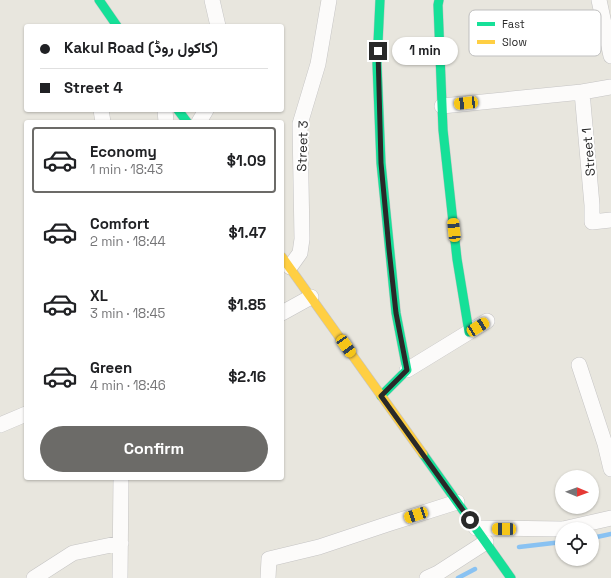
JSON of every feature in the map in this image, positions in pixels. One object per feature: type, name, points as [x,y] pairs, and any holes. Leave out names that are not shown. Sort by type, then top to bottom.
[{"type":"street","points":[[99,0],[110,23]]},
{"type":"street","points":[[212,0],[218,24]]},
{"type":"street","name":"Street 3","points":[[286,262],[300,253],[302,239],[300,124],[318,64],[329,0]]},
{"type":"street","points":[[380,0],[377,64],[381,163],[396,313],[407,370]]},
{"type":"street","points":[[439,0],[443,130],[457,259],[469,332]]},
{"type":"street","points":[[599,0],[611,56]]},
{"type":"street","points":[[442,106],[582,92],[611,87]]},
{"type":"street","name":"Street 1","points":[[582,92],[592,206],[592,222],[611,220]]},
{"type":"street","points":[[286,262],[512,578]]},
{"type":"street","points":[[284,312],[311,297]]},
{"type":"street","points":[[381,396],[407,370],[487,321]]},
{"type":"street","points":[[578,365],[605,444],[611,469]]},
{"type":"street","points":[[0,425],[24,415]]},
{"type":"street","points":[[120,578],[121,480]]},
{"type":"street","points":[[268,578],[269,559],[319,547],[457,502]]},
{"type":"street","points":[[593,522],[611,518]]},
{"type":"street","points":[[476,528],[555,529]]},
{"type":"street","points":[[427,578],[438,573],[486,542]]},
{"type":"street","points":[[34,578],[73,553],[121,543]]},
{"type":"waterway","points":[[599,537],[611,534]]},
{"type":"waterway","points":[[519,547],[555,543]]},
{"type":"waterway","points":[[458,578],[475,569]]},
{"type":"traffic: fast","points":[[99,0],[116,24]]},
{"type":"traffic: fast","points":[[380,0],[377,64],[381,163],[396,313],[407,370],[381,396]]},
{"type":"traffic: fast","points":[[439,0],[443,130],[457,259],[469,332]]},
{"type":"traffic: fast","points":[[180,112],[186,120]]},
{"type":"traffic: fast","points":[[423,454],[511,578]]},
{"type":"traffic: slow","points":[[284,260],[423,454]]},
{"type":"route","points":[[378,51],[377,64],[381,163],[396,313],[407,370],[381,396],[470,520]]}]
